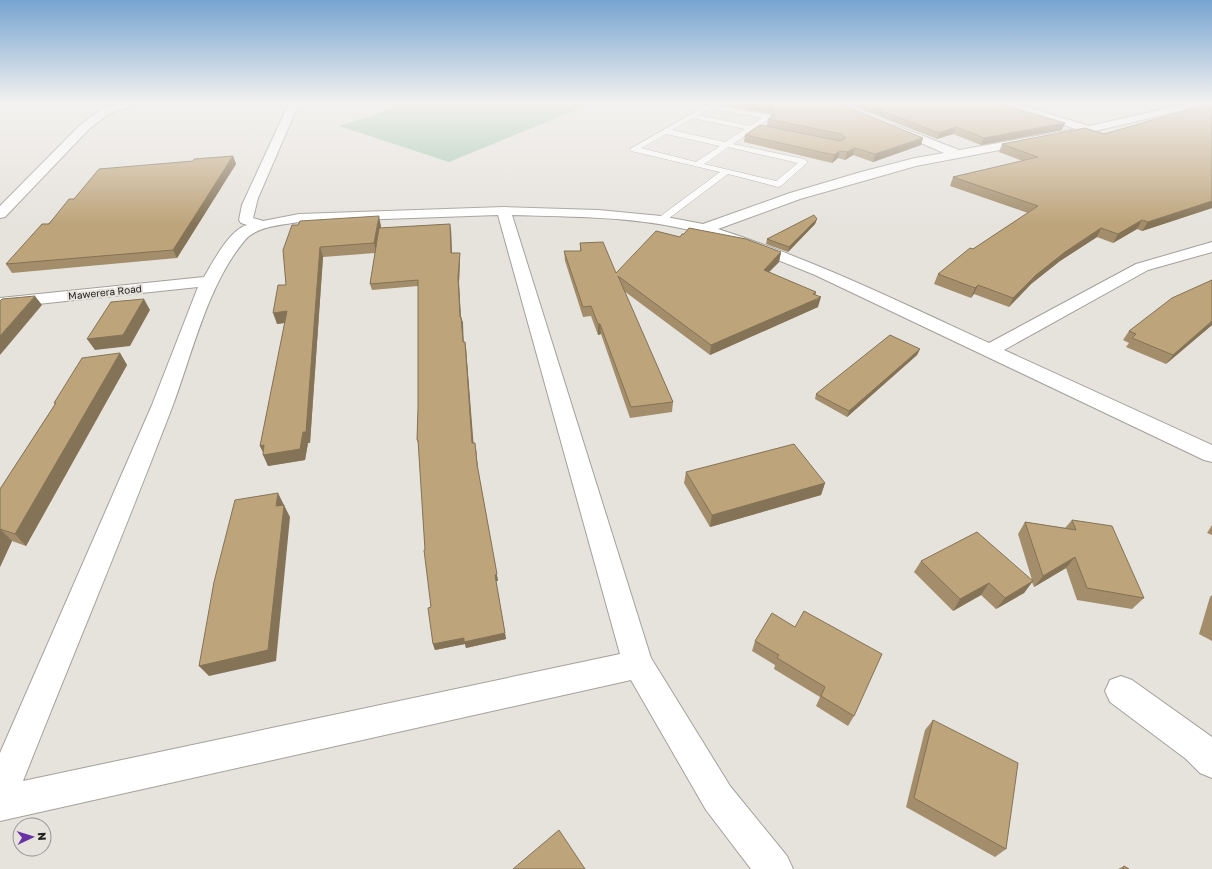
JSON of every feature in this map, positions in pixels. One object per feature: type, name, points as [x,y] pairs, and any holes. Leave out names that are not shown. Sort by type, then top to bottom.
[{"type":"street","points":[[0,214],[68,144]]},
{"type":"street","points":[[262,225],[246,220],[246,210],[275,144]]},
{"type":"street","points":[[933,144],[958,154]]},
{"type":"street","points":[[704,229],[795,196],[851,179],[915,162],[1015,144]]},
{"type":"street","points":[[504,211],[638,664],[718,798],[774,869]]},
{"type":"street","points":[[0,794],[162,405],[209,281],[241,235],[250,229],[262,225],[298,218],[504,211],[598,214],[661,220],[704,229],[759,247],[821,272],[1212,454]]},
{"type":"street","points":[[990,350],[1142,267],[1212,246]]},
{"type":"street","name":"Mawerera Road","points":[[0,303],[209,281]]},
{"type":"street","points":[[0,803],[638,664]]},
{"type":"street","points":[[1121,691],[1198,747],[1212,761]]},
{"type":"lane","points":[[643,144],[634,149],[778,184],[804,162],[721,144]]},
{"type":"lane","points":[[698,164],[727,145]]},
{"type":"lane","points":[[661,220],[727,171]]},
{"type":"green space","points":[[393,144],[494,144],[449,162]]},
{"type":"building","points":[[783,144],[906,144],[875,154],[855,148],[847,152],[840,151],[834,155]]},
{"type":"building","points":[[1002,144],[1212,144],[1212,201],[1148,222],[1142,220],[1118,234],[1101,228],[1065,252],[1036,275],[1013,298],[978,285],[975,288],[938,274],[970,248],[973,249],[1038,206],[953,177],[1038,157]]},
{"type":"building","points":[[233,156],[173,250],[6,264],[42,224],[49,224],[69,199],[74,199],[99,169]]},
{"type":"building","points":[[814,215],[817,219],[789,247],[767,239]]},
{"type":"building","points":[[379,216],[374,243],[320,247],[306,432],[303,432],[300,449],[263,455],[264,445],[260,446],[287,311],[273,313],[278,285],[286,285],[283,250],[292,225],[298,225],[300,221]]},
{"type":"building","points":[[450,224],[451,253],[460,253],[458,277],[460,317],[463,342],[465,342],[472,443],[475,443],[477,464],[497,574],[495,575],[505,633],[464,642],[464,638],[433,644],[428,608],[431,607],[424,550],[417,440],[418,280],[370,284],[379,228]]},
{"type":"building","points":[[689,228],[746,239],[781,252],[764,270],[816,292],[813,294],[821,297],[711,345],[618,276],[673,402],[631,407],[600,324],[598,324],[591,306],[583,307],[564,251],[581,251],[580,243],[603,242],[616,273],[656,231],[680,237]]},
{"type":"building","points":[[1212,280],[1212,321],[1173,355],[1132,338],[1136,334],[1129,331],[1172,298]]},
{"type":"building","points":[[35,296],[0,336],[0,301],[2,299]]},
{"type":"building","points":[[144,299],[123,335],[87,339],[111,302]]},
{"type":"building","points":[[890,335],[920,349],[849,411],[816,394]]},
{"type":"building","points":[[120,353],[15,534],[0,529],[0,489],[56,403],[54,403],[82,358]]},
{"type":"building","points":[[794,444],[825,483],[712,515],[686,472]]},
{"type":"building","points":[[278,493],[276,506],[284,505],[268,650],[199,666],[214,582],[235,500]]},
{"type":"building","points":[[1072,520],[1112,526],[1144,598],[1087,588],[1075,557],[1043,576],[1025,522],[1076,530]]},
{"type":"building","points":[[977,532],[1033,581],[1005,598],[989,583],[960,599],[921,561]]},
{"type":"building","points":[[804,611],[882,654],[854,716],[821,696],[825,687],[777,658],[779,655],[755,641],[772,613],[795,627]]},
{"type":"building","points":[[933,720],[1018,763],[1006,849],[914,798]]},
{"type":"building","points":[[559,830],[585,869],[513,869]]}]
